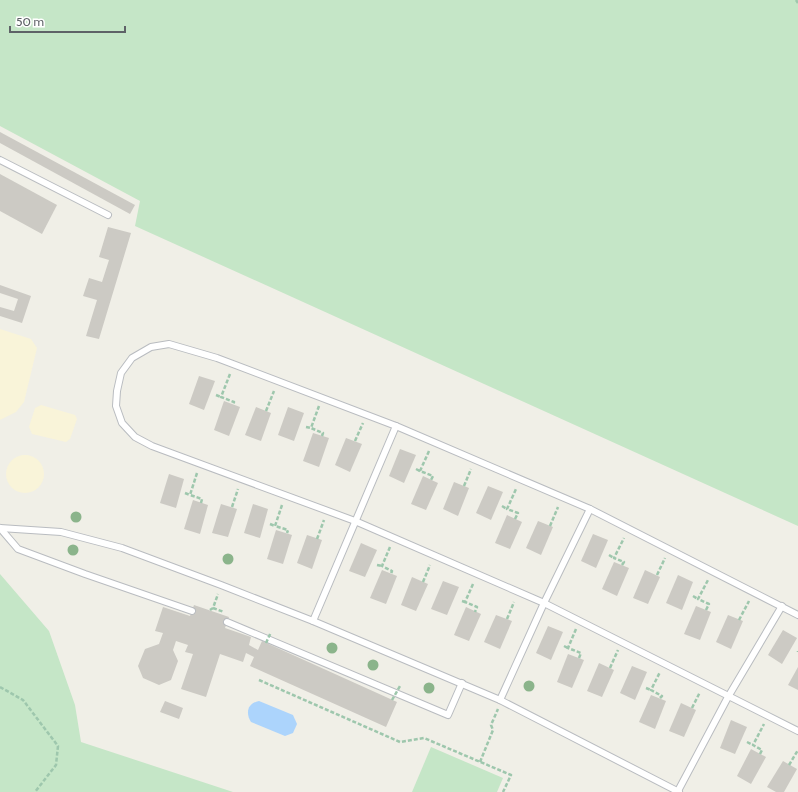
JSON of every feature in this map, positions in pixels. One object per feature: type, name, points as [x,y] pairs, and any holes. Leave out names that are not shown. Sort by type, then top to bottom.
[{"type":"lane","points":[[0,160],[108,215]]},
{"type":"lane","points":[[798,615],[629,528],[563,497],[396,426],[233,364],[168,344],[151,347],[132,358],[121,373],[116,406],[122,423],[135,437],[152,446],[355,521],[544,603],[704,685],[798,731]]},
{"type":"lane","points":[[313,620],[396,426]]},
{"type":"lane","points":[[501,700],[544,603],[590,509]]},
{"type":"lane","points":[[0,528],[61,532],[122,548],[313,620],[501,700],[679,792],[728,697],[782,606]]},
{"type":"lane","points":[[0,528],[18,549],[192,611]]},
{"type":"lane","points":[[227,622],[448,715],[462,683]]},
{"type":"path","points":[[221,397],[233,364]]},
{"type":"path","points":[[266,411],[278,381]]},
{"type":"path","points":[[216,395],[234,402],[233,405]]},
{"type":"path","points":[[310,428],[322,398]]},
{"type":"path","points":[[355,441],[366,415]]},
{"type":"path","points":[[306,427],[323,433],[322,436]]},
{"type":"path","points":[[420,471],[433,442]]},
{"type":"path","points":[[464,486],[475,460]]},
{"type":"path","points":[[190,495],[200,463]]},
{"type":"path","points":[[416,469],[433,476],[431,480]]},
{"type":"path","points":[[232,507],[242,479]]},
{"type":"path","points":[[507,508],[520,479]]},
{"type":"path","points":[[185,494],[202,499],[201,503]]},
{"type":"path","points":[[275,526],[286,495]]},
{"type":"path","points":[[550,526],[563,497]]},
{"type":"path","points":[[502,506],[518,513],[515,519]]},
{"type":"path","points":[[317,539],[327,511]]},
{"type":"path","points":[[270,524],[288,530],[286,533]]},
{"type":"path","points":[[614,558],[629,528]]},
{"type":"path","points":[[382,566],[393,538]]},
{"type":"path","points":[[656,575],[669,549]]},
{"type":"path","points":[[609,555],[624,562],[622,565]]},
{"type":"path","points":[[423,582],[434,556]]},
{"type":"path","points":[[377,565],[392,571],[391,574]]},
{"type":"path","points":[[698,599],[713,571]]},
{"type":"path","points":[[465,602],[477,574]]},
{"type":"path","points":[[210,610],[213,608],[221,585]]},
{"type":"path","points":[[507,619],[519,592]]},
{"type":"path","points":[[739,620],[754,592]]},
{"type":"path","points":[[694,596],[709,604],[706,610]]},
{"type":"path","points":[[462,601],[477,607],[476,612]]},
{"type":"path","points":[[568,648],[579,621]]},
{"type":"path","points":[[266,643],[271,632]]},
{"type":"path","points":[[610,668],[621,642]]},
{"type":"path","points":[[564,646],[581,653],[579,658]]},
{"type":"path","points":[[651,690],[664,664]]},
{"type":"path","points":[[259,680],[400,742],[424,738],[511,775],[503,792]]},
{"type":"path","points":[[692,708],[704,685]]},
{"type":"path","points":[[392,700],[400,686]]},
{"type":"path","points":[[0,687],[23,700],[58,746],[56,765],[35,792]]},
{"type":"path","points":[[646,688],[662,696],[660,698]]},
{"type":"path","points":[[480,762],[493,730],[491,725],[501,700]]},
{"type":"path","points":[[753,745],[768,717]]},
{"type":"path","points":[[747,742],[762,750],[760,754]]},
{"type":"path","points":[[789,765],[798,750]]},
{"type":"green space","points":[[0,0],[798,0],[798,526],[135,226],[140,201],[0,126]]},
{"type":"green space","points":[[0,574],[49,631],[75,705],[81,742],[233,792],[0,792]]},
{"type":"green space","points":[[431,747],[503,778],[497,792],[412,792]]},
{"type":"sand","points":[[0,329],[31,339],[37,348],[24,402],[16,412],[0,420]]},
{"type":"sand","points":[[41,405],[75,415],[77,419],[70,439],[66,442],[32,434],[29,427],[35,408]]},
{"type":"sand","points":[[21,455],[29,455],[39,460],[43,467],[43,481],[39,488],[29,493],[21,493],[11,488],[9,485],[6,478],[6,470],[11,460],[14,458]]},
{"type":"water","points":[[259,701],[293,715],[297,724],[293,733],[285,736],[251,722],[248,715],[249,708],[252,704]]},
{"type":"building","points":[[0,132],[135,205],[130,214],[0,143]]},
{"type":"building","points":[[0,174],[57,205],[42,234],[0,211]]},
{"type":"building","points":[[108,227],[131,233],[99,339],[86,336],[97,300],[83,296],[89,278],[102,282],[109,260],[99,257]]},
{"type":"building","points":[[0,285],[31,296],[22,323],[0,316],[0,307],[14,311],[18,299],[0,293]]},
{"type":"building","points":[[199,376],[215,381],[204,410],[189,404]]},
{"type":"building","points":[[224,401],[240,407],[229,436],[214,430]]},
{"type":"building","points":[[256,407],[271,413],[261,441],[245,435]]},
{"type":"building","points":[[288,407],[304,413],[294,441],[278,435]]},
{"type":"building","points":[[313,433],[329,438],[319,467],[303,461]]},
{"type":"building","points":[[346,438],[362,444],[350,472],[335,465]]},
{"type":"building","points":[[400,449],[416,455],[404,483],[389,476]]},
{"type":"building","points":[[169,474],[184,479],[176,508],[160,503]]},
{"type":"building","points":[[423,476],[438,483],[426,510],[411,504]]},
{"type":"building","points":[[454,482],[469,488],[458,516],[443,509]]},
{"type":"building","points":[[488,486],[503,492],[491,520],[476,513]]},
{"type":"building","points":[[193,500],[208,505],[200,534],[184,529]]},
{"type":"building","points":[[221,504],[237,509],[228,537],[212,533]]},
{"type":"building","points":[[253,504],[268,509],[260,538],[244,533]]},
{"type":"building","points":[[507,515],[522,522],[510,549],[495,543]]},
{"type":"building","points":[[538,521],[553,527],[541,555],[526,548]]},
{"type":"building","points":[[276,530],[292,535],[283,564],[267,559]]},
{"type":"building","points":[[593,534],[608,540],[596,568],[581,561]]},
{"type":"building","points":[[307,535],[322,540],[312,569],[297,563]]},
{"type":"building","points":[[361,543],[377,550],[365,577],[349,571]]},
{"type":"building","points":[[614,562],[629,568],[617,596],[602,589]]},
{"type":"building","points":[[382,570],[397,576],[386,604],[370,598]]},
{"type":"building","points":[[645,570],[660,577],[648,604],[633,598]]},
{"type":"building","points":[[678,575],[693,582],[682,610],[666,603]]},
{"type":"building","points":[[412,577],[428,584],[416,611],[401,605]]},
{"type":"building","points":[[443,581],[459,587],[447,615],[431,609]]},
{"type":"building","points":[[194,605],[229,617],[225,628],[251,637],[249,645],[258,650],[262,641],[397,702],[386,727],[250,666],[254,657],[246,653],[243,662],[220,654],[206,697],[181,689],[193,654],[185,652],[188,645],[176,641],[173,650],[178,661],[171,680],[159,685],[143,678],[138,666],[145,649],[159,644],[163,633],[155,631],[163,607],[190,616]]},
{"type":"building","points":[[696,606],[711,612],[700,640],[684,634]]},
{"type":"building","points":[[466,607],[481,614],[469,641],[454,635]]},
{"type":"building","points":[[496,615],[512,621],[500,649],[484,642]]},
{"type":"building","points":[[728,615],[743,621],[731,649],[716,642]]},
{"type":"building","points":[[548,626],[563,632],[551,660],[536,653]]},
{"type":"building","points":[[783,630],[797,638],[782,664],[768,655]]},
{"type":"building","points":[[568,654],[584,660],[572,688],[557,682]]},
{"type":"building","points":[[599,663],[614,670],[602,697],[587,691]]},
{"type":"building","points":[[632,666],[647,672],[635,700],[620,693]]},
{"type":"building","points":[[798,667],[798,690],[788,685]]},
{"type":"building","points":[[651,695],[666,701],[655,729],[639,722]]},
{"type":"building","points":[[165,701],[183,708],[179,719],[160,712]]},
{"type":"building","points":[[681,703],[696,710],[684,737],[669,731]]},
{"type":"building","points":[[731,720],[747,727],[735,754],[720,748]]},
{"type":"building","points":[[751,749],[766,757],[751,784],[737,776]]},
{"type":"building","points":[[783,761],[797,769],[784,792],[776,792],[767,787]]}]
